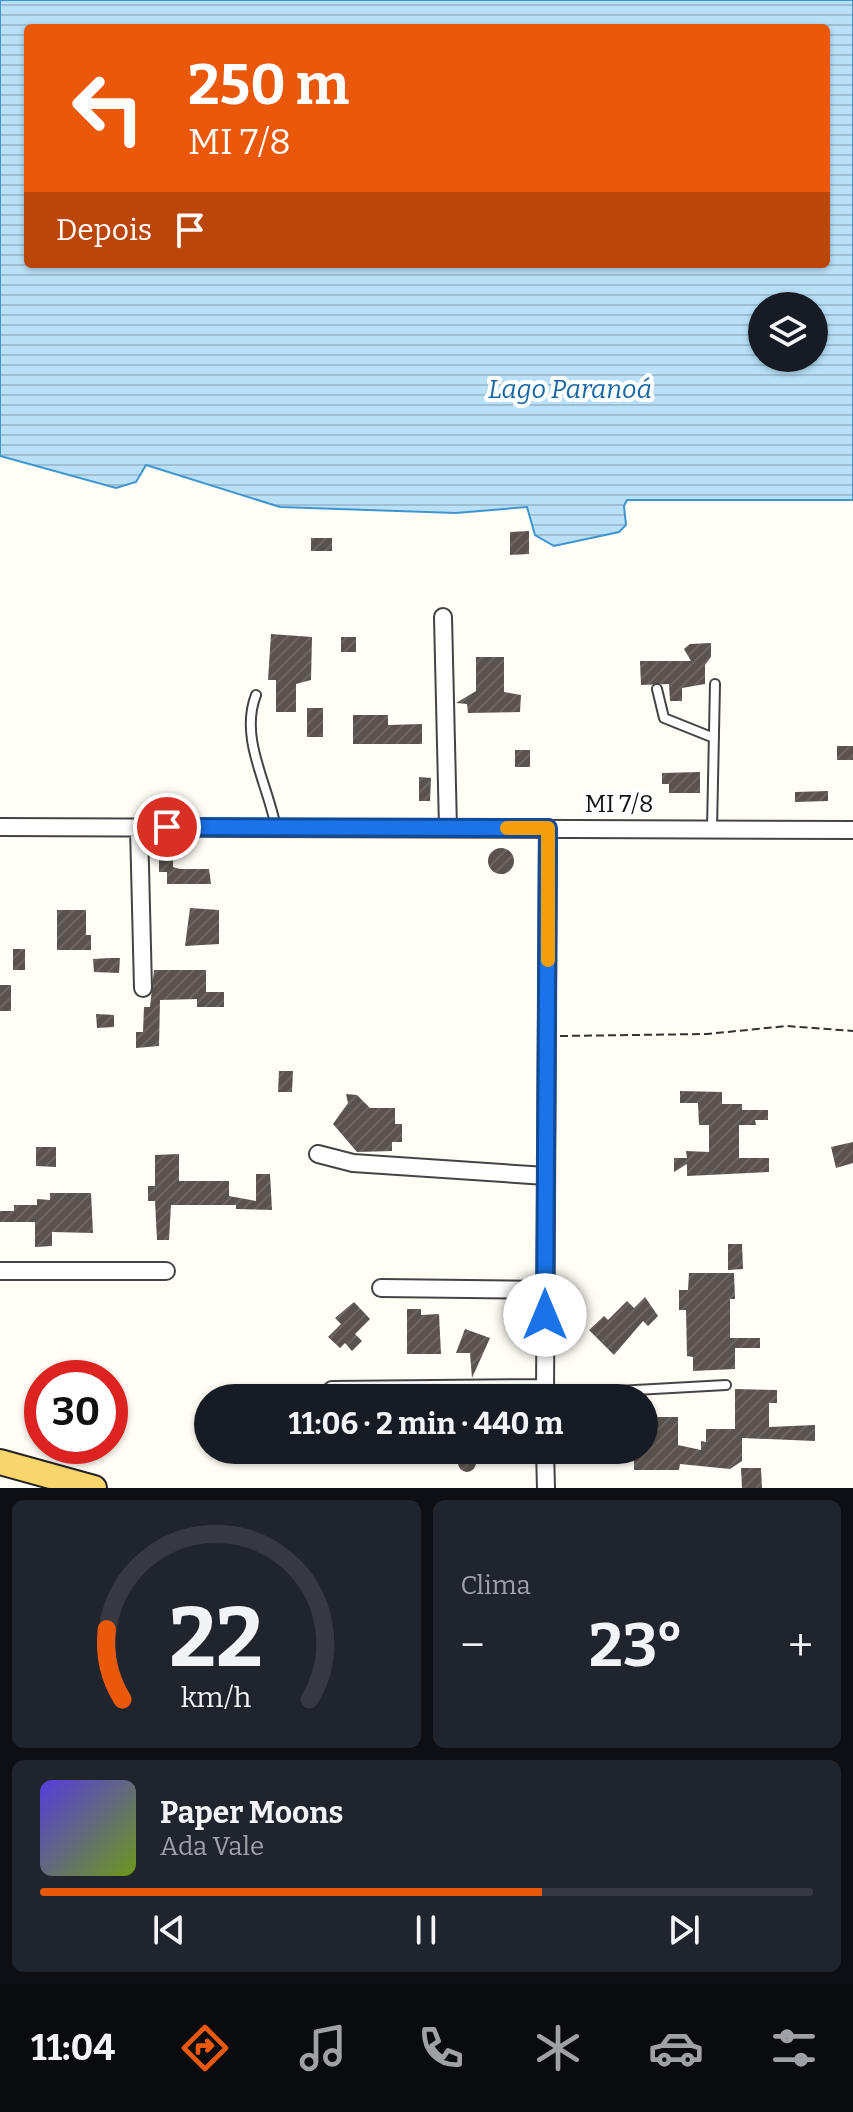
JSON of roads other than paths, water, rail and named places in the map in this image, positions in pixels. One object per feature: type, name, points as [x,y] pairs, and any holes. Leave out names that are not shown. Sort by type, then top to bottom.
[{"type":"main road","points":[[0,1462],[94,1488]]},
{"type":"main road","points":[[0,1469],[27,1469]]},
{"type":"street","points":[[443,617],[448,828]]},
{"type":"street","name":"MI 7/8","points":[[0,827],[853,830]]},
{"type":"street","points":[[139,827],[143,988]]},
{"type":"street","points":[[545,1384],[548,828]]},
{"type":"street","points":[[318,1154],[340,1162],[546,1176]]},
{"type":"street","points":[[0,1271],[166,1271]]},
{"type":"street","points":[[381,1288],[546,1290]]},
{"type":"street","points":[[545,1464],[546,1488]]},
{"type":"lane","points":[[712,829],[715,684]]},
{"type":"lane","points":[[657,689],[664,718],[714,738]]},
{"type":"lane","points":[[256,695],[249,723],[251,741],[270,796],[276,828]]},
{"type":"lane","points":[[658,1388],[726,1385]]},
{"type":"water","name":"Lago Paranoá","points":[[0,0],[853,0],[853,500],[627,500],[624,506],[626,525],[619,532],[554,546],[535,535],[527,507],[456,513],[280,507],[146,465],[136,482],[116,488],[0,456]]}]
